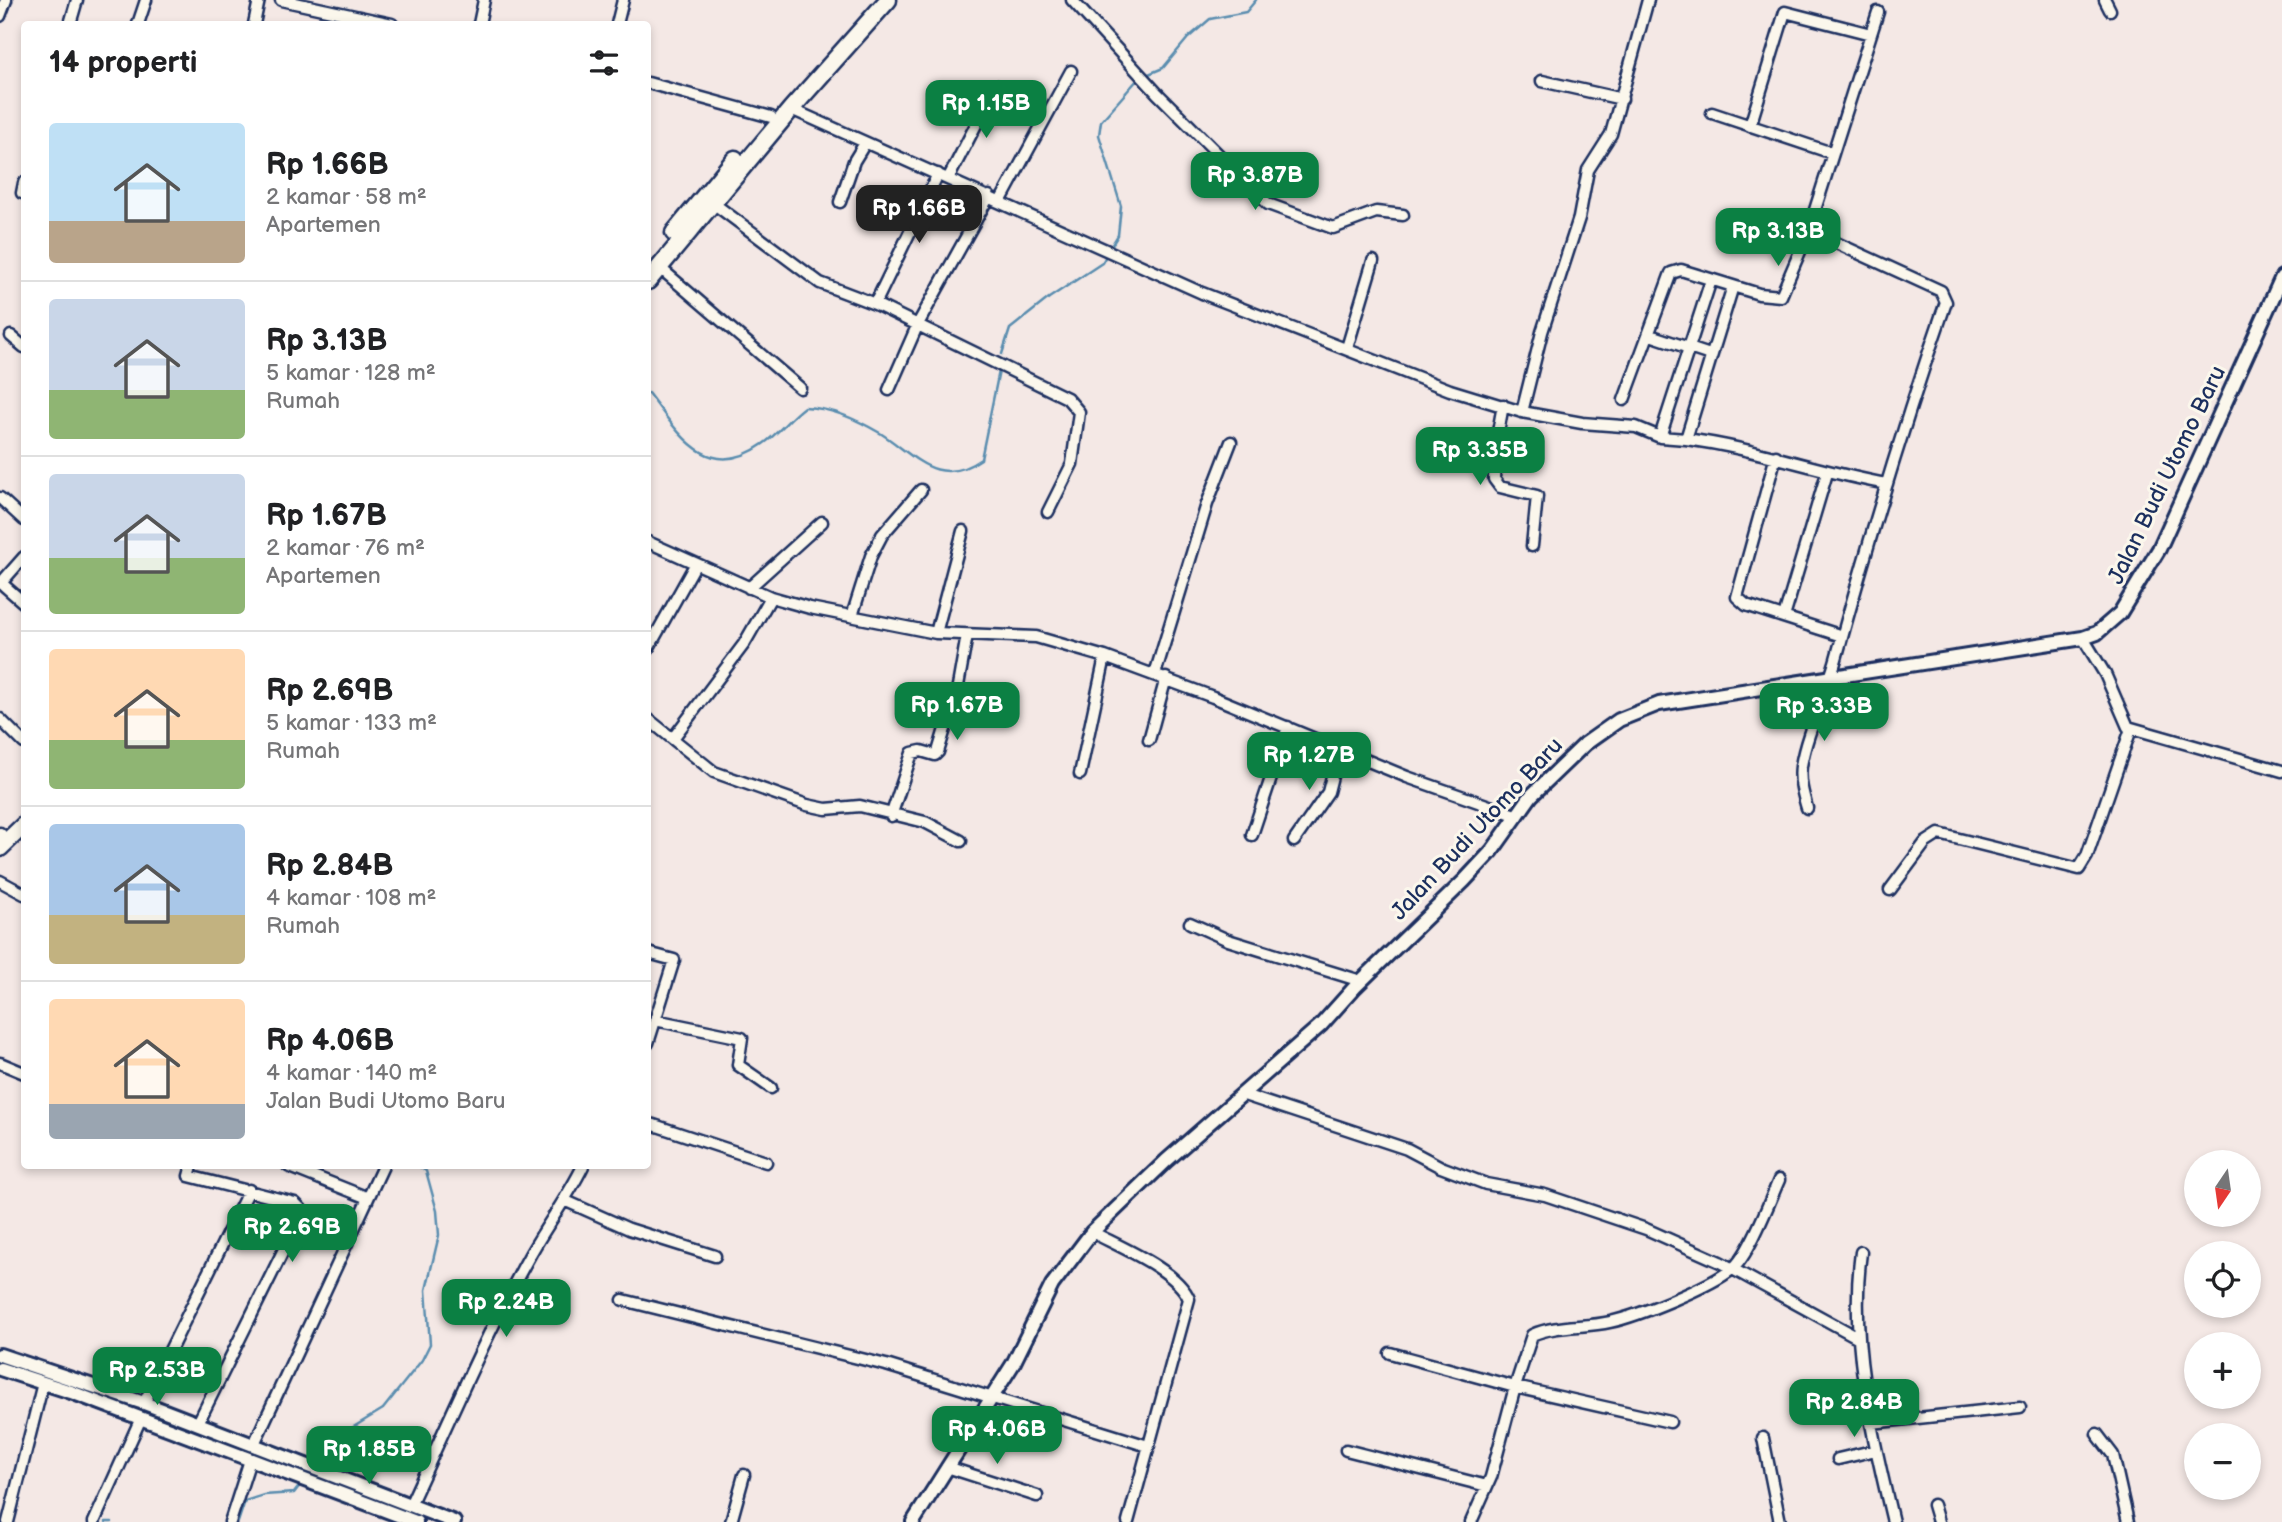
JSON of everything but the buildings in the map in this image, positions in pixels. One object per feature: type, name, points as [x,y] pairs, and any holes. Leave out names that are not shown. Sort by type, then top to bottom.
[{"type":"highway","points":[[653,266],[771,117],[874,0]]},
{"type":"highway","points":[[653,266],[713,203],[791,109],[888,0]]},
{"type":"highway","points":[[0,838],[21,815]]},
{"type":"highway","points":[[0,838],[21,827]]},
{"type":"street","points":[[0,16],[6,0]]},
{"type":"street","points":[[71,21],[77,0]]},
{"type":"street","points":[[139,21],[146,0]]},
{"type":"street","points":[[255,21],[259,0]]},
{"type":"street","points":[[281,0],[380,21]]},
{"type":"street","points":[[480,21],[484,0]]},
{"type":"street","points":[[618,21],[624,0]]},
{"type":"street","points":[[1072,0],[1157,93],[1268,204],[1333,228],[1376,212],[1403,215]]},
{"type":"street","points":[[1522,412],[1542,332],[1579,218],[1588,170],[1611,134],[1648,0]]},
{"type":"street","points":[[1750,126],[1785,12],[1871,34]]},
{"type":"street","points":[[1624,400],[1671,273],[1681,270],[1775,297],[1782,296],[1808,230],[1878,12]]},
{"type":"street","points":[[1000,202],[1071,71]]},
{"type":"street","points":[[1542,81],[1622,99]]},
{"type":"street","points":[[651,84],[771,117]]},
{"type":"street","points":[[875,304],[943,177],[996,86]]},
{"type":"street","points":[[791,109],[1226,303],[1455,392],[1522,412],[1582,423],[1636,427],[1660,437],[1686,439],[1776,456],[1827,473],[1887,484]]},
{"type":"street","points":[[1712,113],[1832,153]]},
{"type":"street","points":[[841,202],[854,161],[865,143]]},
{"type":"street","points":[[889,390],[918,324],[989,197]]},
{"type":"street","points":[[713,203],[807,276],[875,304],[1057,390],[1079,412],[1072,464],[1048,513]]},
{"type":"street","points":[[1807,808],[1801,768],[1831,677],[1913,395],[1941,321],[1946,296],[1808,230]]},
{"type":"street","points":[[1347,348],[1373,261]]},
{"type":"street","points":[[653,266],[800,388]]},
{"type":"street","name":"Jalan Budi Utomo Baru","points":[[913,1522],[1013,1364],[1052,1285],[1093,1232],[1166,1161],[1244,1096],[1321,1025],[1361,981],[1464,881],[1518,816],[1531,796],[1585,744],[1619,720],[1659,704],[2083,638],[2097,633],[2120,613],[2159,549],[2278,298],[2282,277]]},
{"type":"street","points":[[1660,437],[1711,280]]},
{"type":"street","points":[[1686,439],[1733,286]]},
{"type":"street","points":[[10,335],[21,344]]},
{"type":"street","points":[[1650,335],[1710,355]]},
{"type":"street","points":[[1503,405],[1496,443],[1494,479],[1500,487],[1537,496],[1532,546]]},
{"type":"street","points":[[1155,674],[1207,505],[1231,442]]},
{"type":"street","points":[[1776,456],[1737,592],[1741,603],[1842,636]]},
{"type":"street","points":[[1784,617],[1827,473]]},
{"type":"street","points":[[852,615],[871,556],[882,535],[920,489]]},
{"type":"street","points":[[0,498],[21,517]]},
{"type":"street","points":[[749,588],[822,522]]},
{"type":"street","points":[[936,633],[963,531]]},
{"type":"street","points":[[651,543],[771,597],[936,633],[1036,637],[1105,657],[1166,678],[1407,777],[1518,816]]},
{"type":"street","points":[[21,560],[1,582],[21,600]]},
{"type":"street","points":[[651,644],[695,565]]},
{"type":"street","points":[[674,737],[744,644],[771,597]]},
{"type":"street","points":[[891,816],[912,753],[921,751],[935,755],[938,752],[958,686],[967,635]]},
{"type":"street","points":[[2083,638],[2131,729],[2282,771]]},
{"type":"street","points":[[1080,774],[1105,657]]},
{"type":"street","points":[[1149,740],[1166,678]]},
{"type":"street","points":[[0,719],[21,740]]},
{"type":"street","points":[[651,721],[714,772],[807,805],[826,808],[859,806],[891,816],[925,822],[961,841]]},
{"type":"street","points":[[1252,835],[1288,727]]},
{"type":"street","points":[[1890,890],[1925,843],[1939,834],[2079,869],[2087,856],[2131,729]]},
{"type":"street","points":[[1294,841],[1328,792],[1339,749]]},
{"type":"street","points":[[0,881],[21,892]]},
{"type":"street","points":[[1190,923],[1228,940],[1361,981]]},
{"type":"street","points":[[651,954],[674,960],[651,1034]]},
{"type":"street","points":[[656,1020],[742,1038],[738,1065],[771,1088]]},
{"type":"street","points":[[0,1063],[21,1072]]},
{"type":"street","points":[[1244,1096],[1407,1149],[1486,1184],[1545,1195],[1674,1240],[1857,1337]]},
{"type":"street","points":[[651,1124],[766,1161]]},
{"type":"street","points":[[191,1169],[189,1176],[295,1203],[301,1214],[198,1423]]},
{"type":"street","points":[[296,1169],[368,1198]]},
{"type":"street","points":[[254,1444],[382,1169]]},
{"type":"street","points":[[410,1505],[458,1398],[531,1253],[566,1201],[582,1169]]},
{"type":"street","points":[[1471,1522],[1487,1486],[1532,1335],[1557,1327],[1613,1322],[1692,1291],[1733,1269],[1749,1243],[1779,1180]]},
{"type":"street","points":[[144,1403],[249,1190]]},
{"type":"street","points":[[566,1201],[629,1229],[715,1256]]},
{"type":"street","points":[[1093,1232],[1174,1279],[1186,1290],[1189,1298],[1189,1308],[1128,1522]]},
{"type":"street","points":[[1861,1252],[1855,1303],[1857,1337],[1876,1450],[1893,1522]]},
{"type":"street","points":[[623,1300],[886,1365],[1148,1446]]},
{"type":"street","points":[[1390,1353],[1515,1387],[1670,1422]]},
{"type":"street","points":[[0,1354],[144,1403],[454,1522]]},
{"type":"street","points":[[0,1369],[141,1418],[416,1522]]},
{"type":"street","points":[[8,1522],[43,1383]]},
{"type":"street","points":[[1871,1423],[2020,1407]]},
{"type":"street","points":[[94,1522],[141,1418]]},
{"type":"street","points":[[2096,1434],[2113,1455],[2128,1522]]},
{"type":"street","points":[[1763,1438],[1780,1522]]},
{"type":"street","points":[[1346,1450],[1487,1486]]},
{"type":"street","points":[[1838,1459],[1876,1450]]},
{"type":"street","points":[[230,1522],[250,1460]]},
{"type":"street","points":[[947,1467],[1037,1496]]},
{"type":"street","points":[[731,1522],[744,1475]]},
{"type":"street","points":[[1933,1505],[1938,1522]]},
{"type":"waterway","points":[[1144,76],[1163,68],[1188,38],[1210,19],[1246,12],[1256,0]]},
{"type":"waterway","points":[[1110,248],[1118,235],[1121,206],[1099,135],[1101,121],[1138,79]]},
{"type":"waterway","points":[[1002,354],[1010,329],[1049,298],[1102,263],[1107,254]]},
{"type":"waterway","points":[[651,397],[683,437],[710,456],[726,459],[743,455],[763,444],[804,407],[834,412],[853,419],[880,433],[927,466],[951,471],[965,468],[981,459],[999,371]]},
{"type":"waterway","points":[[311,1462],[337,1437],[383,1409],[422,1360],[430,1344],[426,1290],[439,1235],[437,1211],[426,1171],[423,1169]]},
{"type":"waterway","points":[[238,1522],[245,1501],[264,1495],[294,1493],[301,1484]]},
{"type":"waterway","points":[[106,1522],[112,1522]]}]
